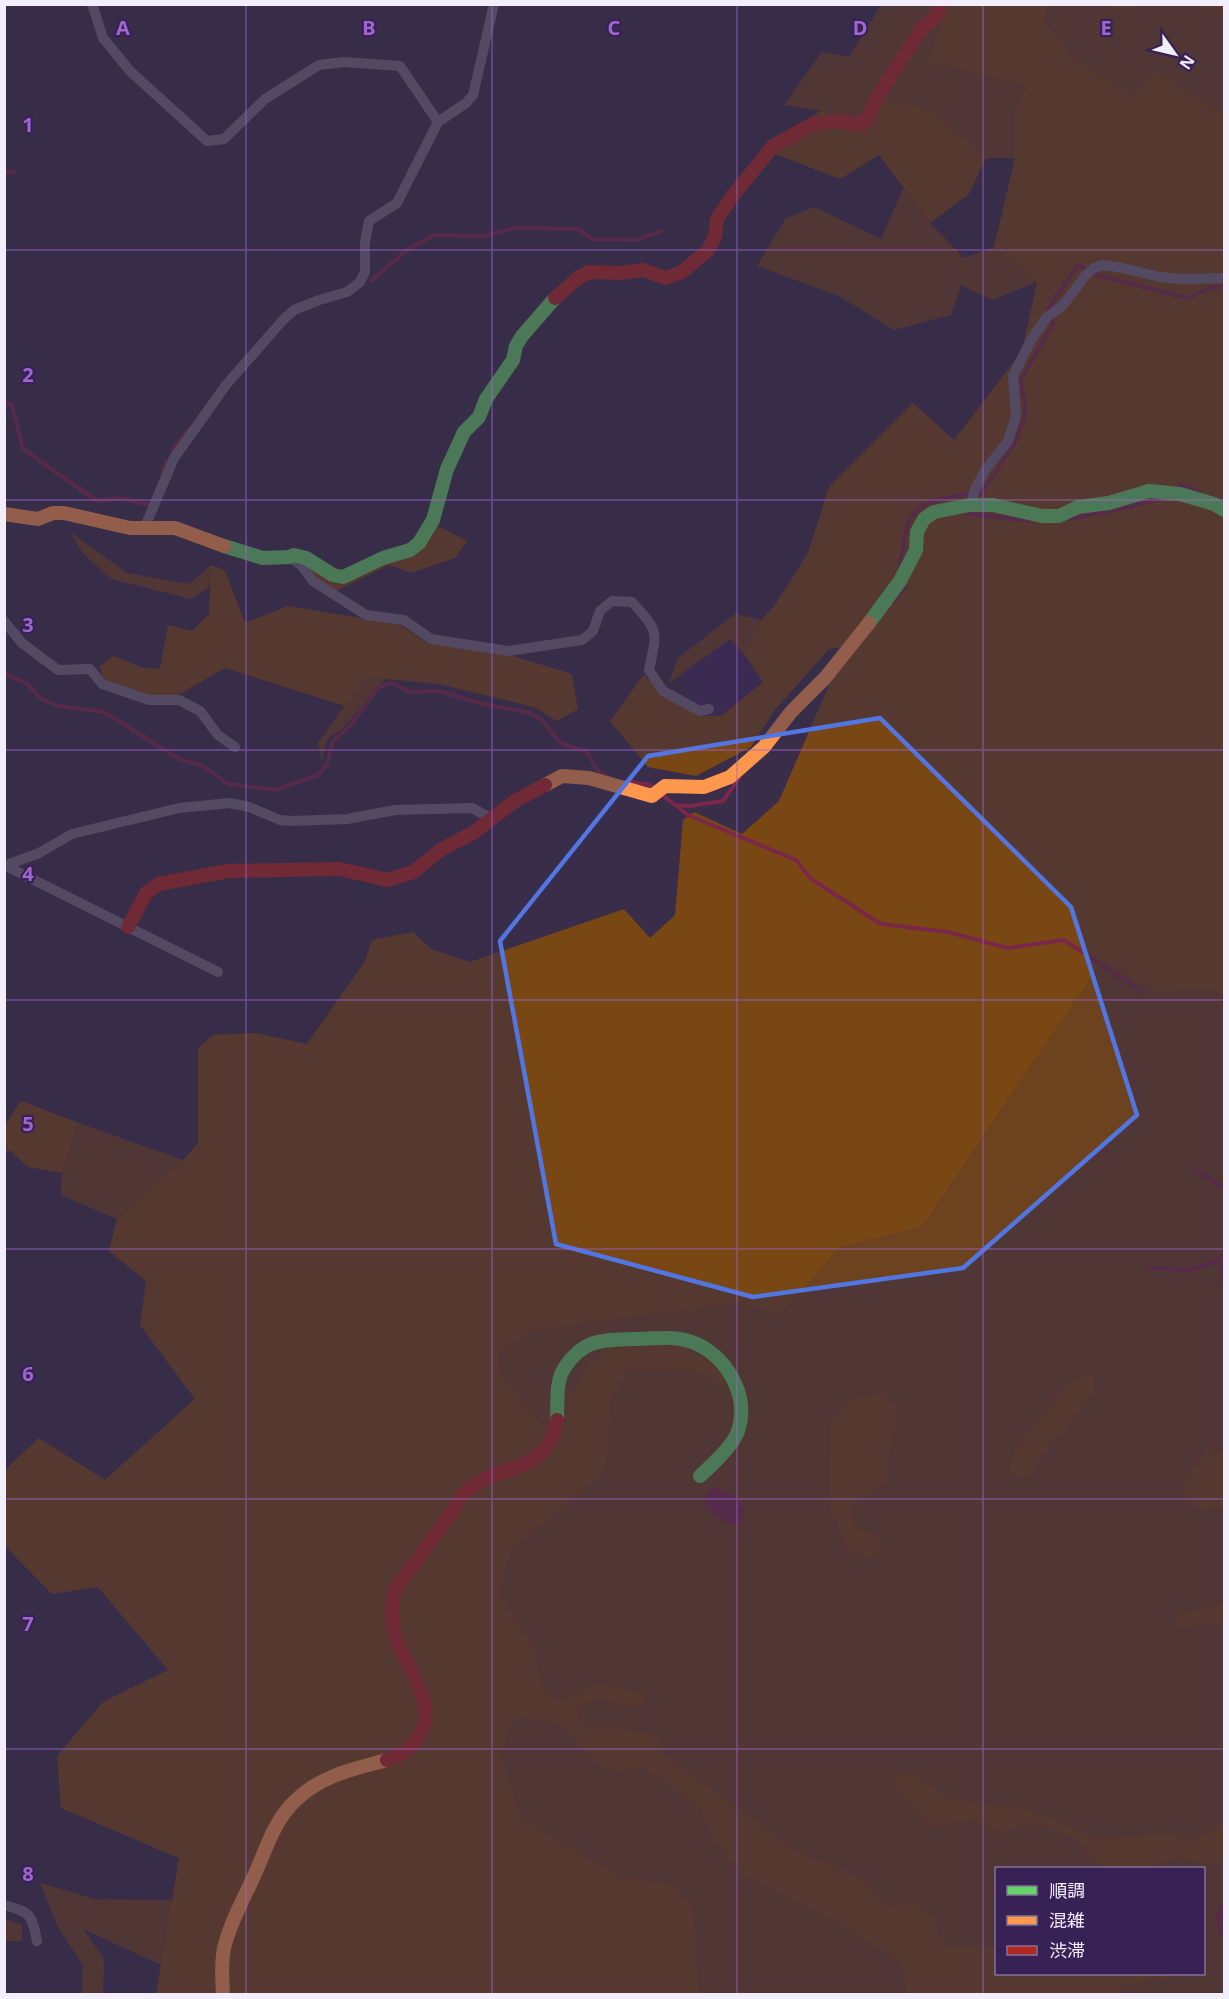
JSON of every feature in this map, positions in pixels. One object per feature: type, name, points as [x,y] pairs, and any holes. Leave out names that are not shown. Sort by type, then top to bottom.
[{"type":"street","points":[[92,4],[103,38],[130,71],[207,141],[224,140],[265,99],[320,65],[344,62],[400,66],[438,122]]},
{"type":"street","points":[[144,529],[174,459],[226,385],[294,310],[347,292],[360,282],[365,272],[365,242],[369,221],[397,204],[438,122],[466,103],[473,95],[494,4]]},
{"type":"street","points":[[4,514],[38,519],[53,513],[64,513],[144,529],[176,528],[203,540],[263,558],[294,555],[306,558],[333,575],[343,576],[383,558],[410,550],[419,543],[433,520],[447,469],[464,432],[479,417],[486,399],[513,360],[516,346],[522,336],[555,298],[578,278],[589,272],[620,273],[643,270],[666,278],[682,272],[708,250],[715,237],[717,219],[773,146],[813,124],[838,121],[860,124],[866,121],[878,96],[922,28],[938,15],[939,4]]},
{"type":"street","points":[[965,505],[985,470],[1008,441],[1016,416],[1013,376],[1030,342],[1050,315],[1063,304],[1090,271],[1102,265],[1160,277],[1224,278]]},
{"type":"street","points":[[128,927],[146,893],[159,884],[228,871],[340,869],[388,880],[413,872],[442,849],[473,833],[515,801],[562,776],[589,778],[652,796],[665,786],[704,787],[730,777],[764,747],[791,712],[825,678],[862,633],[908,568],[916,550],[917,532],[924,519],[934,512],[965,505],[993,505],[1042,516],[1059,516],[1078,507],[1109,503],[1149,491],[1180,494],[1214,504],[1224,510]]},
{"type":"street","points":[[289,557],[302,566],[313,581],[366,615],[404,620],[431,639],[508,651],[582,640],[593,632],[600,611],[612,601],[632,602],[650,622],[656,635],[650,670],[663,691],[700,711],[709,709]]},
{"type":"street","points":[[4,621],[22,643],[58,670],[90,669],[102,684],[149,700],[178,700],[200,711],[218,735],[234,747]]},
{"type":"street","points":[[5,865],[39,853],[72,834],[179,808],[230,803],[249,807],[280,820],[291,821],[347,819],[395,810],[472,808],[492,819]]},
{"type":"street","points":[[5,865],[218,972]]},
{"type":"street","points":[[223,1995],[221,1964],[226,1941],[280,1821],[295,1800],[352,1768],[383,1763],[400,1756],[421,1734],[426,1711],[418,1680],[398,1642],[392,1608],[395,1590],[468,1491],[496,1473],[535,1460],[544,1451],[554,1435],[557,1422],[559,1378],[565,1366],[585,1346],[598,1340],[675,1338],[703,1348],[720,1362],[735,1380],[741,1406],[738,1432],[717,1461],[700,1476]]},
{"type":"street","points":[[4,1905],[23,1910],[33,1919],[37,1941]]},
{"type":"highlighted area","points":[[880,718],[1071,907],[1137,1115],[963,1268],[753,1297],[556,1244],[500,941],[648,756]]},
{"type":"shaded area","points":[[959,4],[1047,5],[1045,21],[1076,60],[1131,93],[1158,72],[1224,114],[1224,994],[1206,989],[1153,992],[1104,959],[922,1227],[840,1247],[780,1316],[740,1302],[535,1331],[500,1351],[501,1375],[560,1445],[571,1393],[602,1349],[679,1346],[717,1364],[729,1390],[694,1371],[629,1370],[611,1395],[604,1472],[511,1549],[498,1594],[534,1649],[542,1690],[562,1701],[597,1683],[644,1694],[645,1704],[632,1708],[598,1698],[576,1709],[583,1728],[608,1726],[655,1735],[661,1753],[798,1852],[863,1879],[884,1905],[916,1904],[933,1919],[944,1946],[995,1947],[995,1975],[1172,1975],[1126,1986],[1119,1994],[908,1994],[903,1962],[843,1926],[744,1876],[712,1837],[700,1807],[641,1766],[615,1773],[586,1756],[578,1739],[557,1724],[515,1716],[499,1755],[521,1819],[621,1877],[671,1884],[692,1908],[699,1994],[156,1994],[179,1858],[61,1808],[57,1756],[103,1702],[168,1670],[98,1587],[52,1594],[5,1546],[4,1489],[7,1468],[39,1438],[105,1480],[195,1399],[140,1325],[146,1281],[109,1251],[117,1219],[183,1160],[198,1143],[198,1048],[213,1035],[255,1033],[307,1044],[365,961],[372,940],[413,932],[431,949],[470,962],[624,909],[650,938],[675,915],[683,820],[694,812],[742,834],[779,801],[846,646],[829,649],[774,711],[751,747],[696,776],[648,767],[610,721],[644,674],[661,694],[701,716],[721,716],[763,682],[744,654],[761,620],[775,605],[808,553],[829,487],[913,403],[954,440],[1022,351],[1037,282],[994,247],[1015,158],[1015,111],[1026,86],[929,62],[947,8]]},
{"type":"shaded area","points":[[1047,4],[1111,5],[1120,15],[1141,5],[1192,5],[1224,14],[1224,114],[1158,72],[1131,93],[1076,60],[1045,20]]},
{"type":"shaded area","points":[[881,5],[959,5],[947,9],[1026,85],[1015,111],[1015,158],[986,158],[935,111],[887,99],[864,127],[821,111],[784,105],[822,52],[849,57]]},
{"type":"shaded area","points":[[1111,5],[1141,5],[1120,15]]},
{"type":"shaded area","points":[[1192,5],[1224,5],[1224,14]]},
{"type":"shaded area","points":[[887,99],[935,111],[986,158],[969,194],[930,223],[879,155],[840,179],[773,153],[781,134],[821,111],[864,127]]},
{"type":"shaded area","points":[[903,188],[930,223],[964,258],[994,247],[1037,282],[992,300],[961,285],[951,315],[894,330],[839,296],[757,266],[786,218],[814,207],[881,239]]},
{"type":"shaded area","points":[[438,526],[467,541],[455,558],[411,573],[389,565],[336,591],[315,579],[306,564],[338,574],[414,542]]},
{"type":"shaded area","points":[[70,532],[127,573],[189,584],[211,565],[209,587],[191,599],[111,579],[83,553]]},
{"type":"shaded area","points":[[211,565],[225,571],[245,623],[288,606],[401,625],[426,642],[513,656],[572,674],[578,709],[557,721],[534,707],[439,684],[365,677],[345,706],[225,668],[173,698],[149,696],[103,679],[100,666],[113,656],[143,668],[160,669],[168,625],[192,631],[209,614]]},
{"type":"shaded area","points":[[735,614],[761,620],[744,654],[730,639],[669,683],[678,658]]},
{"type":"shaded area","points":[[730,639],[744,654],[763,682],[721,716],[701,716],[682,674]]},
{"type":"shaded area","points":[[365,677],[386,678],[342,729],[327,739],[322,761],[318,743]]},
{"type":"shaded area","points":[[1224,742],[1224,1994],[661,1994],[526,1847],[490,1759],[478,1588],[510,1533],[586,1476],[501,1375],[500,1351],[535,1331],[740,1301],[780,1316],[840,1247],[922,1227],[1104,959]]},
{"type":"shaded area","points":[[21,1101],[79,1123],[62,1173],[28,1167],[11,1151],[5,1151],[5,1125]]},
{"type":"shaded area","points":[[79,1123],[183,1160],[117,1219],[61,1195],[62,1173]]},
{"type":"shaded area","points":[[1093,1374],[1093,1392],[1024,1478],[1009,1475],[1015,1450],[1068,1383]]},
{"type":"shaded area","points":[[885,1394],[897,1409],[885,1482],[851,1506],[853,1527],[877,1536],[882,1553],[870,1559],[847,1549],[829,1503],[830,1423],[854,1397]]},
{"type":"shaded area","points":[[1208,1452],[1224,1452],[1224,1507],[1201,1510],[1188,1498],[1183,1482]]},
{"type":"shaded area","points":[[710,1488],[727,1491],[739,1501],[745,1512],[741,1523],[730,1525],[705,1507],[704,1497]]},
{"type":"shaded area","points":[[1224,1604],[1224,1623],[1180,1628],[1176,1614]]},
{"type":"shaded area","points":[[913,1773],[949,1799],[1029,1809],[1096,1839],[1174,1833],[1190,1842],[1224,1823],[1224,1861],[1207,1865],[1179,1857],[1153,1867],[1102,1867],[1077,1838],[1033,1822],[1002,1833],[974,1820],[930,1827],[895,1789],[896,1774]]},
{"type":"shaded area","points":[[40,1883],[95,1899],[172,1900],[161,1965],[83,1929],[104,1959],[103,1994],[82,1994],[83,1965],[58,1927]]},
{"type":"shaded area","points":[[1224,1900],[1224,1939],[1218,1933],[1216,1913]]},
{"type":"shaded area","points":[[4,1919],[22,1925],[22,1941],[5,1941]]},
{"type":"waterway","points":[[4,173],[14,172]]},
{"type":"waterway","points":[[371,281],[407,250],[434,235],[483,236],[515,228],[579,229],[591,239],[636,240],[661,231]]},
{"type":"waterway","points":[[901,570],[907,529],[916,511],[942,498],[982,493],[1016,441],[1026,412],[1021,380],[1053,324],[1047,310],[1078,265],[1097,275],[1187,298],[1213,287],[1224,287]]},
{"type":"waterway","points":[[4,401],[12,406],[23,449],[97,501],[119,498],[150,505]]},
{"type":"waterway","points":[[172,450],[187,431]]},
{"type":"waterway","points":[[162,472],[166,462]]},
{"type":"waterway","points":[[1177,488],[1180,485],[1199,492]]},
{"type":"waterway","points":[[1069,519],[1159,499]]},
{"type":"waterway","points":[[964,510],[965,513],[1029,521]]},
{"type":"waterway","points":[[894,601],[906,587],[905,583]]},
{"type":"waterway","points":[[4,673],[26,683],[42,699],[58,706],[104,712],[179,759],[203,766],[228,784],[275,790],[318,775],[327,765],[333,741],[349,727],[378,688],[391,683],[410,692],[439,691],[483,704],[530,713],[543,721],[560,743],[587,752],[597,770],[609,777]]},
{"type":"waterway","points":[[661,794],[675,805],[690,806],[723,801],[739,778]]},
{"type":"waterway","points":[[625,781],[650,785],[655,789]]},
{"type":"waterway","points":[[677,806],[688,815],[796,860],[811,879],[881,924],[948,932],[1007,948],[1064,940],[1142,991]]},
{"type":"waterway","points":[[1196,1170],[1224,1188]]},
{"type":"waterway","points":[[1224,1253],[1221,1259],[1224,1283]]},
{"type":"waterway","points":[[1149,1268],[1190,1270],[1221,1259]]},
{"type":"traffic: fast","points":[[224,546],[263,558],[294,555],[306,558],[333,575],[343,577],[383,558],[410,550],[419,543],[433,520],[447,469],[464,432],[479,417],[486,399],[513,360],[516,346],[522,336],[555,298]]},
{"type":"traffic: fast","points":[[869,623],[900,581],[916,550],[917,532],[924,519],[934,512],[970,505],[993,505],[1042,516],[1059,516],[1078,507],[1109,503],[1149,491],[1180,494],[1214,504],[1224,510]]},
{"type":"traffic: fast","points":[[557,1420],[558,1392],[562,1373],[572,1358],[587,1346],[621,1339],[670,1338],[692,1342],[704,1348],[725,1366],[738,1390],[741,1404],[741,1417],[736,1437],[722,1455],[700,1476]]},
{"type":"traffic: slow","points":[[4,514],[38,519],[53,513],[64,513],[130,528],[175,528],[224,546]]},
{"type":"traffic: slow","points":[[545,785],[562,776],[589,778],[652,796],[665,786],[704,787],[730,777],[764,747],[791,712],[825,678],[869,623]]},
{"type":"traffic: slow","points":[[223,1994],[222,1959],[233,1921],[271,1836],[288,1808],[317,1784],[339,1774],[387,1760]]},
{"type":"traffic: jam","points":[[555,298],[578,278],[589,272],[620,273],[643,270],[666,278],[682,272],[708,250],[715,237],[717,219],[773,146],[813,124],[838,121],[860,124],[866,121],[878,96],[922,28],[938,15],[939,4]]},
{"type":"traffic: jam","points":[[128,927],[146,893],[159,884],[228,871],[340,869],[388,880],[413,872],[442,849],[473,833],[515,801],[545,785]]},
{"type":"traffic: jam","points":[[387,1760],[404,1752],[414,1743],[423,1727],[426,1714],[420,1689],[395,1634],[392,1615],[395,1590],[465,1493],[481,1481],[534,1459],[552,1438],[557,1420]]}]
